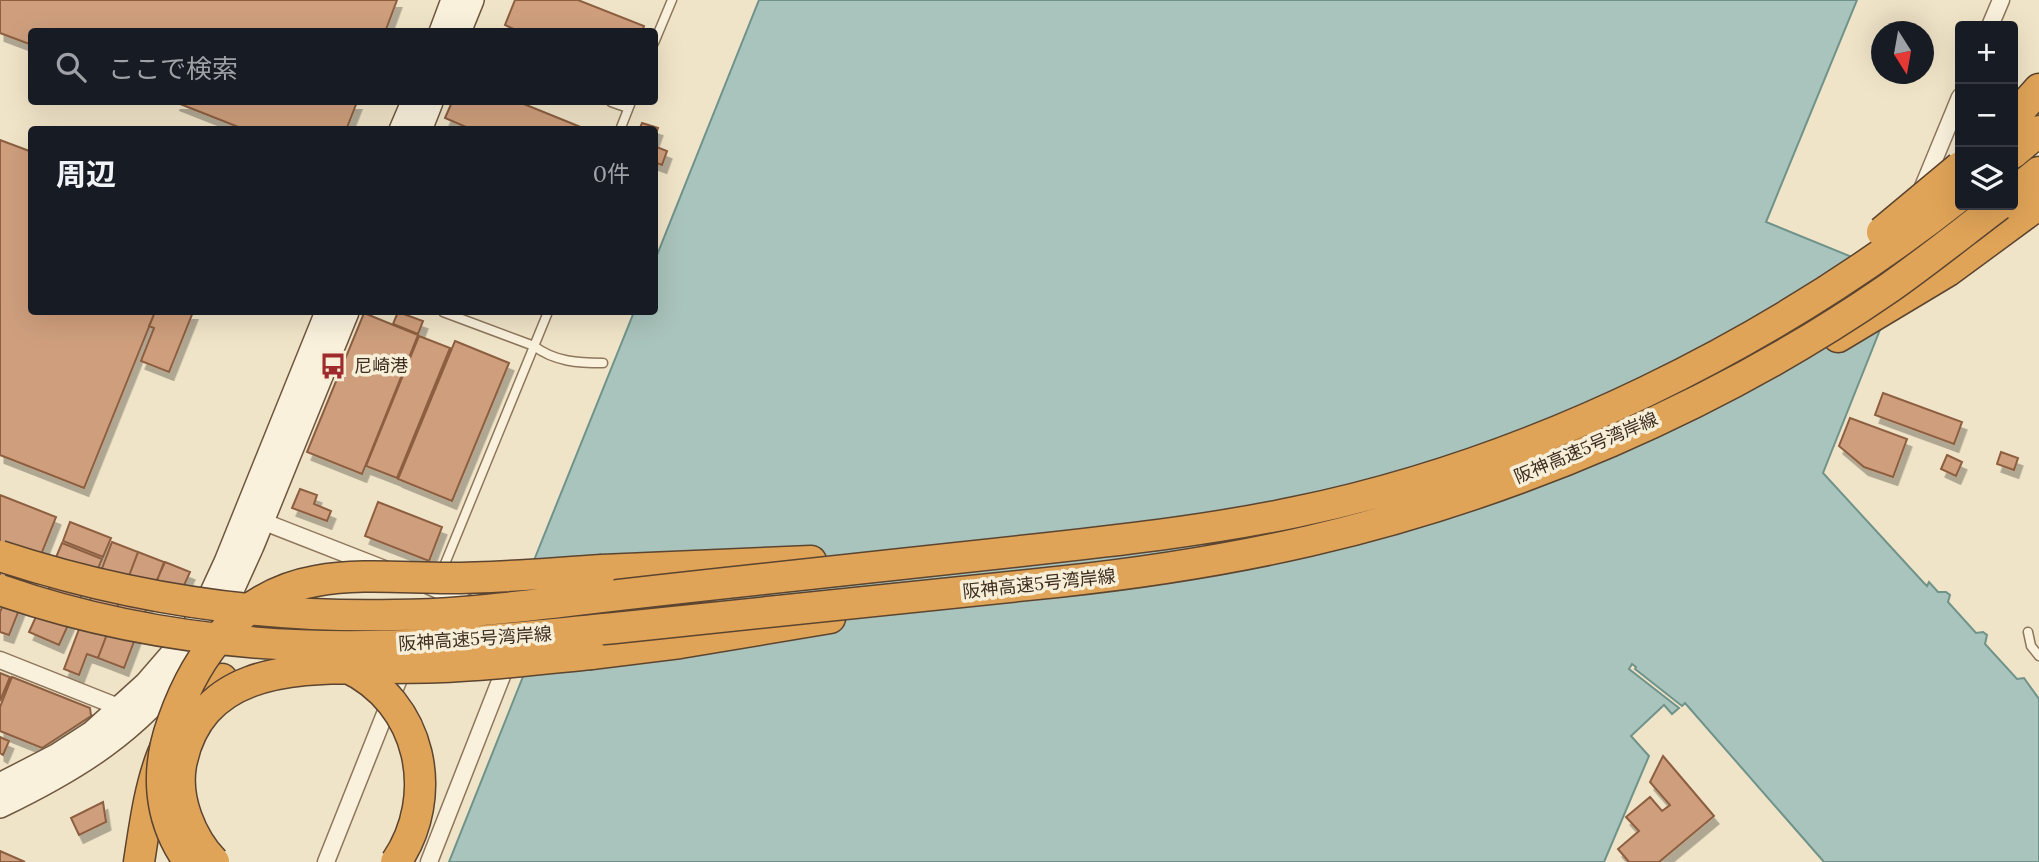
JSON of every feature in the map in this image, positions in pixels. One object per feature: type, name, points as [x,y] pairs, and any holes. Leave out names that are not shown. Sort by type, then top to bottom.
[{"type":"highway","points":[[2018,112],[2039,89]]},
{"type":"highway","points":[[2018,149],[2039,131]]},
{"type":"highway","points":[[1694,366],[1807,289],[1870,242],[1955,170]]},
{"type":"highway","points":[[2018,189],[2039,172]]},
{"type":"highway","name":"阪神高速5号湾岸線","points":[[0,556],[51,573],[168,599],[284,612],[402,615],[527,605],[1202,530],[1299,512],[1425,479],[1562,428],[1694,366],[1818,298],[1876,259],[1955,200]]},
{"type":"highway","points":[[1591,450],[1647,433],[1713,405],[1776,373],[1948,271],[2039,204]]},
{"type":"highway","name":"阪神高速5号湾岸線","points":[[0,590],[64,609],[184,634],[246,642],[368,646],[473,641],[1123,575],[1199,563],[1308,541],[1425,510],[1591,450],[1709,395],[1832,325],[1888,288],[1991,210]]},
{"type":"highway","points":[[189,862],[170,827],[161,791],[163,755],[174,718],[200,662],[224,630],[256,602],[295,586],[344,578],[452,578],[797,562],[1012,542],[1119,541]]},
{"type":"highway","points":[[214,862],[199,843],[186,815],[180,787],[182,760],[193,730],[201,718],[222,697],[250,680],[304,668],[461,666],[680,643],[981,590]]},
{"type":"highway","points":[[139,862],[160,758],[195,699],[229,684],[265,662],[310,658],[327,661],[359,673],[388,697],[410,731],[421,784],[412,835],[396,862]]},
{"type":"highway","points":[[229,684],[279,675],[318,674],[358,694],[379,714],[388,727],[398,754],[402,791],[394,828],[371,862]]},
{"type":"highway","points":[[169,862],[181,772],[189,746],[202,719],[223,699],[229,684]]},
{"type":"street","points":[[442,28],[453,0]]},
{"type":"street","points":[[461,28],[472,0]]},
{"type":"street","points":[[1992,21],[2001,0]]},
{"type":"street","points":[[403,126],[411,105]]},
{"type":"street","points":[[422,126],[430,105]]},
{"type":"street","points":[[1895,254],[1955,109]]},
{"type":"street","points":[[254,518],[326,315]]},
{"type":"street","points":[[0,806],[80,764],[115,740],[128,715],[202,614],[254,518],[346,315]]},
{"type":"street","points":[[254,518],[435,589],[496,616],[502,676],[429,862]]},
{"type":"street","points":[[326,862],[435,589]]},
{"type":"street","points":[[0,660],[128,715]]},
{"type":"street","points":[[0,785],[128,715]]},
{"type":"lane","points":[[658,33],[672,0]]},
{"type":"lane","points":[[621,126],[629,105]]},
{"type":"lane","points":[[451,315],[575,363],[604,363]]},
{"type":"lane","points":[[435,589],[547,315]]},
{"type":"lane","points":[[2028,632],[2031,646],[2039,656]]},
{"type":"water","points":[[759,0],[1857,0],[1766,222],[1901,277],[1823,473],[1927,586],[1929,582],[1938,592],[1950,595],[1948,602],[1976,633],[1983,632],[1987,635],[1985,644],[2017,679],[2024,678],[2039,699],[2039,862],[1824,862],[1685,703],[1682,706],[1632,664],[1629,669],[1679,708],[1672,714],[1664,705],[1631,736],[1649,756],[1604,862],[449,862],[524,674],[511,620],[518,600],[633,315],[658,315],[658,252]]},
{"type":"building","points":[[0,0],[397,0],[386,28],[28,28],[28,44],[0,33]]},
{"type":"building","points":[[515,0],[578,0],[644,26],[511,28],[505,25]]},
{"type":"building","points":[[183,105],[356,105],[348,126],[236,126]]},
{"type":"building","points":[[451,105],[526,105],[578,126],[464,126],[445,118]]},
{"type":"building","points":[[0,140],[28,150],[28,315],[154,315],[84,488],[0,455]]},
{"type":"building","points":[[658,148],[667,151],[662,165],[658,164]]},
{"type":"building","points":[[154,315],[192,315],[169,372],[141,361],[154,328],[149,326]]},
{"type":"building","points":[[363,315],[418,335],[362,474],[307,452]]},
{"type":"building","points":[[397,315],[406,315],[423,321],[418,334],[393,324]]},
{"type":"building","points":[[419,336],[450,348],[397,478],[366,466]]},
{"type":"building","points":[[455,341],[509,363],[452,501],[398,479]]},
{"type":"building","points":[[1883,393],[1962,422],[1954,444],[1875,415]]},
{"type":"building","points":[[1850,418],[1907,439],[1893,477],[1864,467],[1839,446]]},
{"type":"building","points":[[2001,452],[2018,458],[2014,470],[1997,464]]},
{"type":"building","points":[[1947,455],[1962,462],[1956,476],[1941,469]]},
{"type":"building","points":[[300,489],[317,495],[314,504],[331,511],[327,521],[292,508]]},
{"type":"building","points":[[0,495],[56,517],[9,635],[0,632],[0,612],[3,605],[0,602]]},
{"type":"building","points":[[378,502],[442,527],[429,561],[365,536]]},
{"type":"building","points":[[70,522],[111,538],[103,557],[63,541]]},
{"type":"building","points":[[112,542],[138,552],[98,658],[87,654],[79,675],[64,669]]},
{"type":"building","points":[[62,543],[102,559],[94,578],[54,562]]},
{"type":"building","points":[[138,552],[164,562],[124,668],[98,658]]},
{"type":"building","points":[[165,562],[190,572],[181,592],[156,582]]},
{"type":"building","points":[[59,566],[89,579],[59,645],[29,632]]},
{"type":"building","points":[[0,673],[10,677],[0,701]]},
{"type":"building","points":[[12,677],[90,708],[91,716],[42,748],[0,731],[0,707]]},
{"type":"building","points":[[0,737],[9,741],[3,755],[0,753]]},
{"type":"building","points":[[1663,756],[1714,816],[1659,862],[1629,862],[1618,849],[1639,831],[1626,817],[1650,797],[1662,811],[1670,805],[1650,782]]},
{"type":"building","points":[[103,802],[106,822],[79,835],[71,818]]},
{"type":"building","points":[[0,851],[25,862],[0,862]]},
{"type":"place","name":"尼崎港","points":[[333,366]]}]
